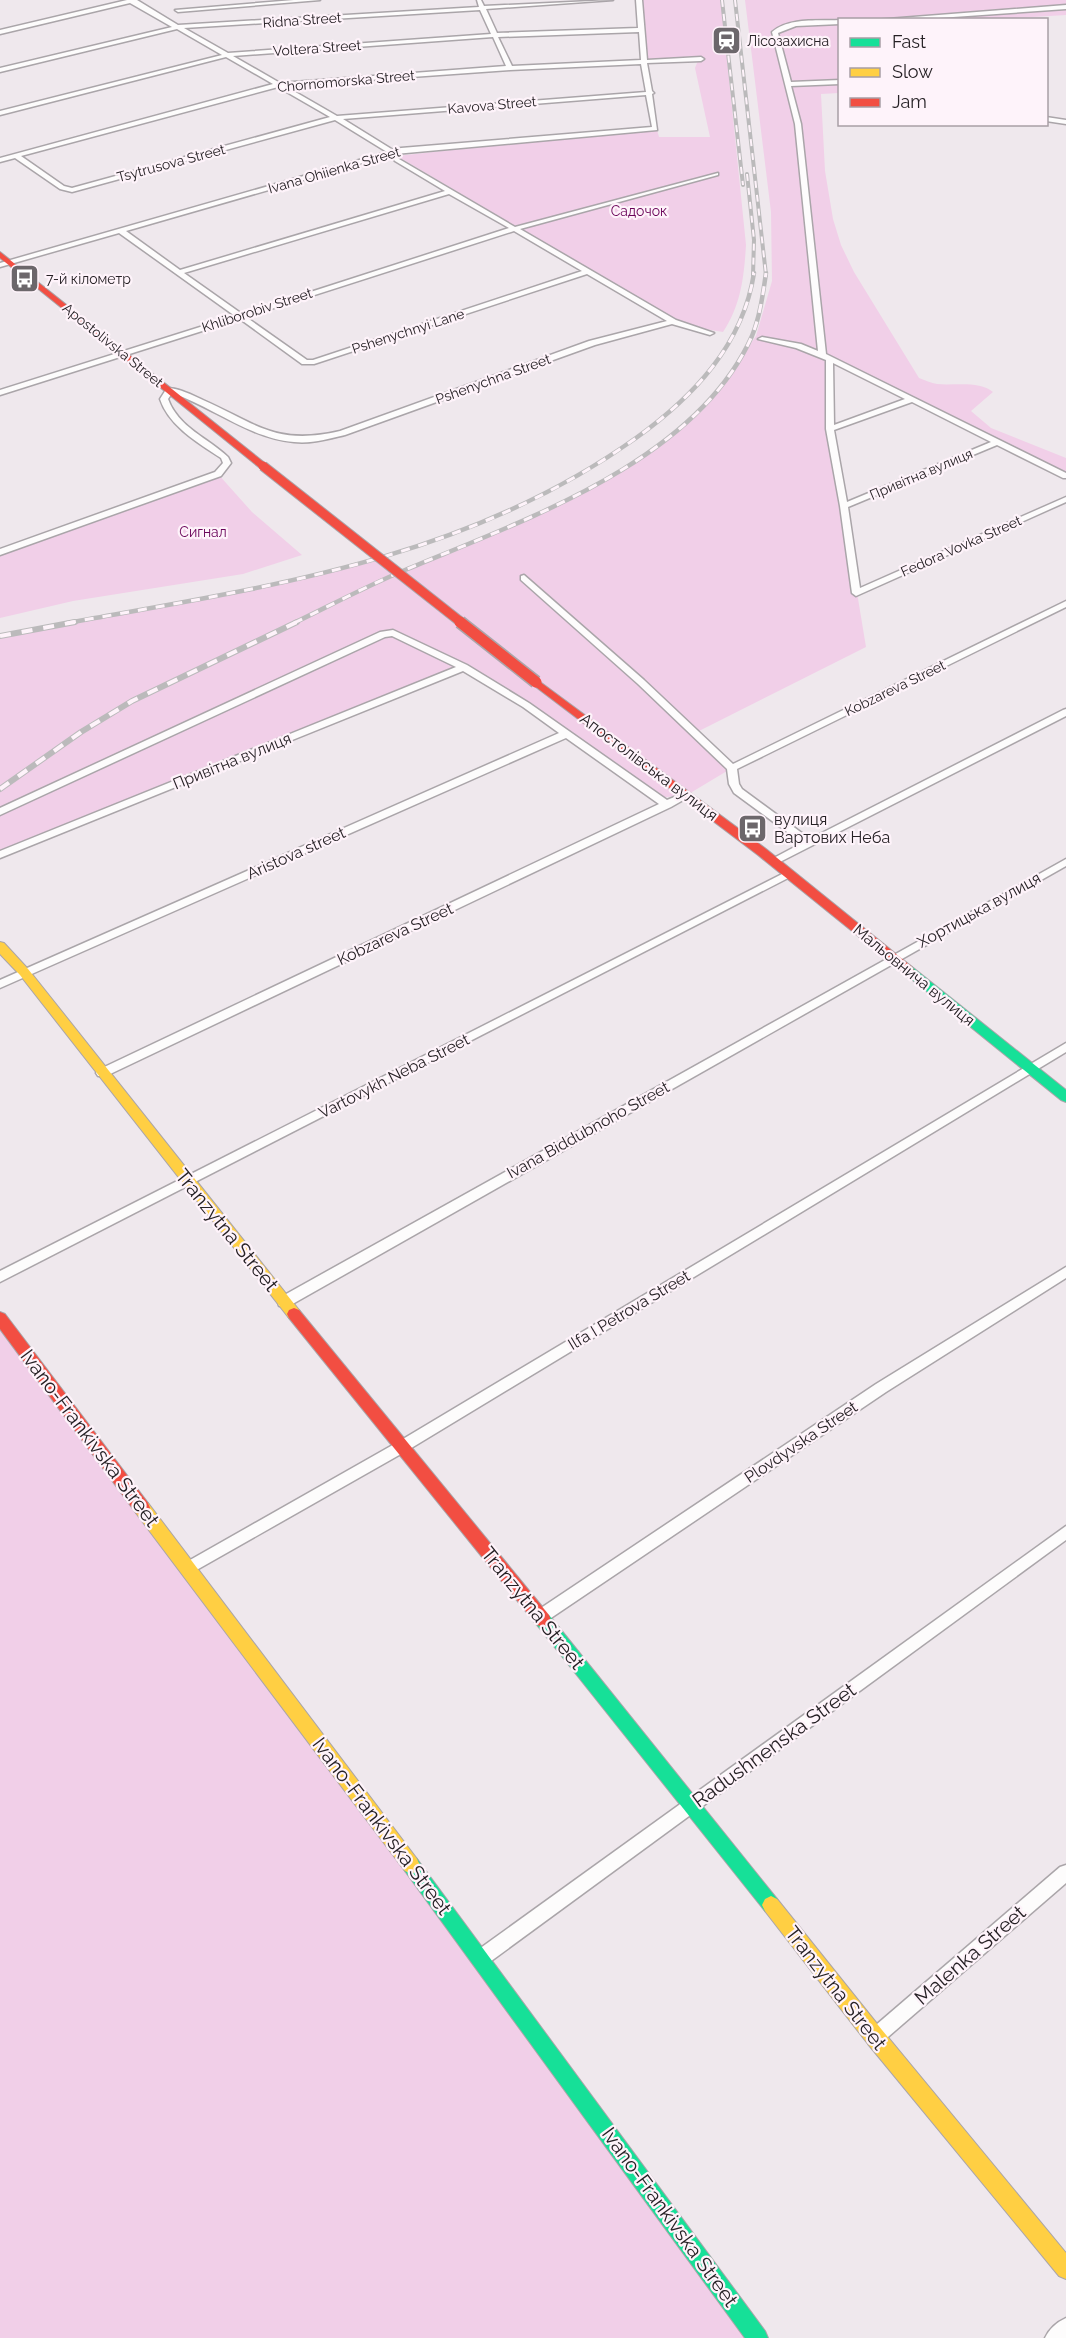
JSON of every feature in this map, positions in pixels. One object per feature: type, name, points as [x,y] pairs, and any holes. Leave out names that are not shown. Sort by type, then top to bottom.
[{"type":"street","points":[[0,32],[132,0],[180,18],[228,55],[392,152],[397,160],[673,322],[710,333]]},
{"type":"street","points":[[177,0],[180,18]]},
{"type":"street","points":[[180,18],[317,0]]},
{"type":"street","points":[[478,0],[510,68]]},
{"type":"street","name":"Ridna Street","points":[[0,70],[180,18],[610,0]]},
{"type":"street","name":"Ivana Ohiienka Street","points":[[3,260],[121,231],[392,152],[450,145],[655,129],[644,60],[639,0]]},
{"type":"street","points":[[907,18],[1066,7]]},
{"type":"street","points":[[838,22],[778,28],[775,32],[798,124],[826,358],[830,429],[844,506]]},
{"type":"street","name":"Voltera Street","points":[[0,113],[228,55],[495,35],[641,30]]},
{"type":"street","name":"Chornomorska Street","points":[[0,160],[278,85],[510,68],[701,59]]},
{"type":"street","points":[[789,84],[838,82]]},
{"type":"street","name":"Kavova Street","points":[[333,118],[651,93]]},
{"type":"street","name":"Tsytrusova Street","points":[[17,156],[63,188],[72,190],[333,118]]},
{"type":"street","points":[[1048,119],[1066,122]]},
{"type":"street","name":"Khliborobiv Street","points":[[0,393],[514,229],[716,174]]},
{"type":"street","points":[[180,272],[451,191]]},
{"type":"street","name":"Pshenychnyi Lane","points":[[121,231],[299,359],[314,362],[587,272]]},
{"type":"street","name":"Apostolivska Street","points":[[3,260],[170,390]]},
{"type":"street","name":"Pshenychna Street","points":[[170,390],[192,396],[274,435],[294,440],[314,440],[342,433],[592,343],[673,322]]},
{"type":"street","points":[[762,339],[798,346],[826,358],[1066,476]]},
{"type":"street","points":[[0,552],[218,474],[224,469],[227,463],[224,457],[175,419],[165,406],[164,399],[170,390]]},
{"type":"street","name":"Апостолівська вулиця","points":[[170,390],[536,682],[762,852]]},
{"type":"street","points":[[830,429],[910,400]]},
{"type":"street","name":"Привітна вулиця","points":[[844,506],[998,442]]},
{"type":"street","name":"Fedora Vovka Street","points":[[844,506],[856,593],[1066,499]]},
{"type":"street","points":[[524,578],[641,682],[732,772],[738,791],[808,843]]},
{"type":"street","name":"Kobzareva Street","points":[[732,772],[1066,604]]},
{"type":"street","points":[[0,812],[383,634],[393,633],[464,667],[567,733],[667,805]]},
{"type":"street","name":"Привітна вулиця","points":[[0,855],[464,667]]},
{"type":"street","points":[[774,861],[1066,712]]},
{"type":"street","name":"Aristova street","points":[[24,972],[567,733]]},
{"type":"street","name":"Kobzareva Street","points":[[102,1073],[687,795]]},
{"type":"street","name":"Мальовнича вулиця","points":[[762,852],[1066,1097]]},
{"type":"street","name":"Хортицька вулиця","points":[[893,958],[1066,862]]},
{"type":"street","name":"Vartovykh Neba Street","points":[[0,1277],[788,874]]},
{"type":"street","name":"Tranzytna Street","points":[[0,946],[24,972],[188,1182],[692,1805],[875,2037],[1066,2269]]},
{"type":"street","name":"Ivana Biddubnoho Street","points":[[284,1302],[893,958]]},
{"type":"street","points":[[0,984],[24,972]]},
{"type":"street","name":"Ilfa I Petrova Street","points":[[188,1568],[403,1446],[1066,1047]]},
{"type":"street","name":"Plovdyvska Street","points":[[540,1617],[881,1388],[1066,1272]]},
{"type":"street","name":"Ivano-Frankivska Street","points":[[0,1318],[481,1958],[758,2338]]},
{"type":"street","name":"Radushnenska Street","points":[[481,1958],[1066,1532]]},
{"type":"street","name":"Malenka Street","points":[[875,2037],[1066,1873]]},
{"type":"street","points":[[1054,2338],[1066,2327]]},
{"type":"green space","name":"Садочок","points":[[642,0],[721,0],[746,245],[738,301],[723,332],[687,326],[672,319],[397,156],[631,130],[657,130],[659,137],[710,137],[695,68],[699,58],[647,59]]},
{"type":"green space","points":[[745,0],[1066,0],[1066,15],[1016,18],[838,18],[838,93],[821,94],[825,171],[833,219],[841,245],[854,272],[919,378],[937,384],[981,386],[993,392],[971,411],[991,428],[1066,458],[1066,476],[830,361],[830,429],[866,647],[699,731],[732,768],[687,795],[657,798],[464,667],[0,855],[0,636],[278,585],[381,560],[398,573],[491,535],[606,481],[644,456],[685,423],[714,394],[756,336],[772,281],[771,212]]},
{"type":"green space","name":"Сигнал","points":[[218,474],[252,512],[302,555],[243,574],[73,601],[0,618],[0,552]]},
{"type":"green space","points":[[0,1319],[758,2338],[0,2338]]},
{"type":"railway","points":[[722,0],[743,185]]},
{"type":"railway","points":[[735,0],[766,274]]},
{"type":"railway","points":[[747,174],[754,240],[753,275]]},
{"type":"railway","points":[[67,623],[290,581],[362,563],[434,541],[503,513],[571,480],[636,438],[677,405],[695,387],[727,346],[739,323],[754,273]]},
{"type":"railway","points":[[294,623],[391,576],[552,507],[602,482],[649,452],[691,419],[726,380],[752,336],[759,313],[766,274]]},
{"type":"railway","points":[[0,636],[75,622]]},
{"type":"railway","points":[[0,789],[81,732],[132,701],[297,622]]},
{"type":"traffic: fast","points":[[908,970],[1066,1097]]},
{"type":"traffic: fast","points":[[543,1620],[771,1905]]},
{"type":"traffic: fast","points":[[411,1865],[758,2338]]},
{"type":"traffic: slow","points":[[0,946],[24,972],[294,1314]]},
{"type":"traffic: slow","points":[[142,1508],[411,1865]]},
{"type":"traffic: slow","points":[[771,1905],[875,2037],[1066,2269]]},
{"type":"traffic: jam","points":[[0,254],[263,466]]},
{"type":"traffic: jam","points":[[263,466],[536,682]]},
{"type":"traffic: jam","points":[[536,682],[762,852],[908,970]]},
{"type":"traffic: jam","points":[[294,1314],[543,1620]]},
{"type":"traffic: jam","points":[[0,1318],[142,1508]]},
{"type":"place","name":"Лісозахисна","points":[[726,41]]},
{"type":"place","name":"7-й кілометр","points":[[25,279]]},
{"type":"place","name":"вулиця Вартових Неба","points":[[753,828]]}]
